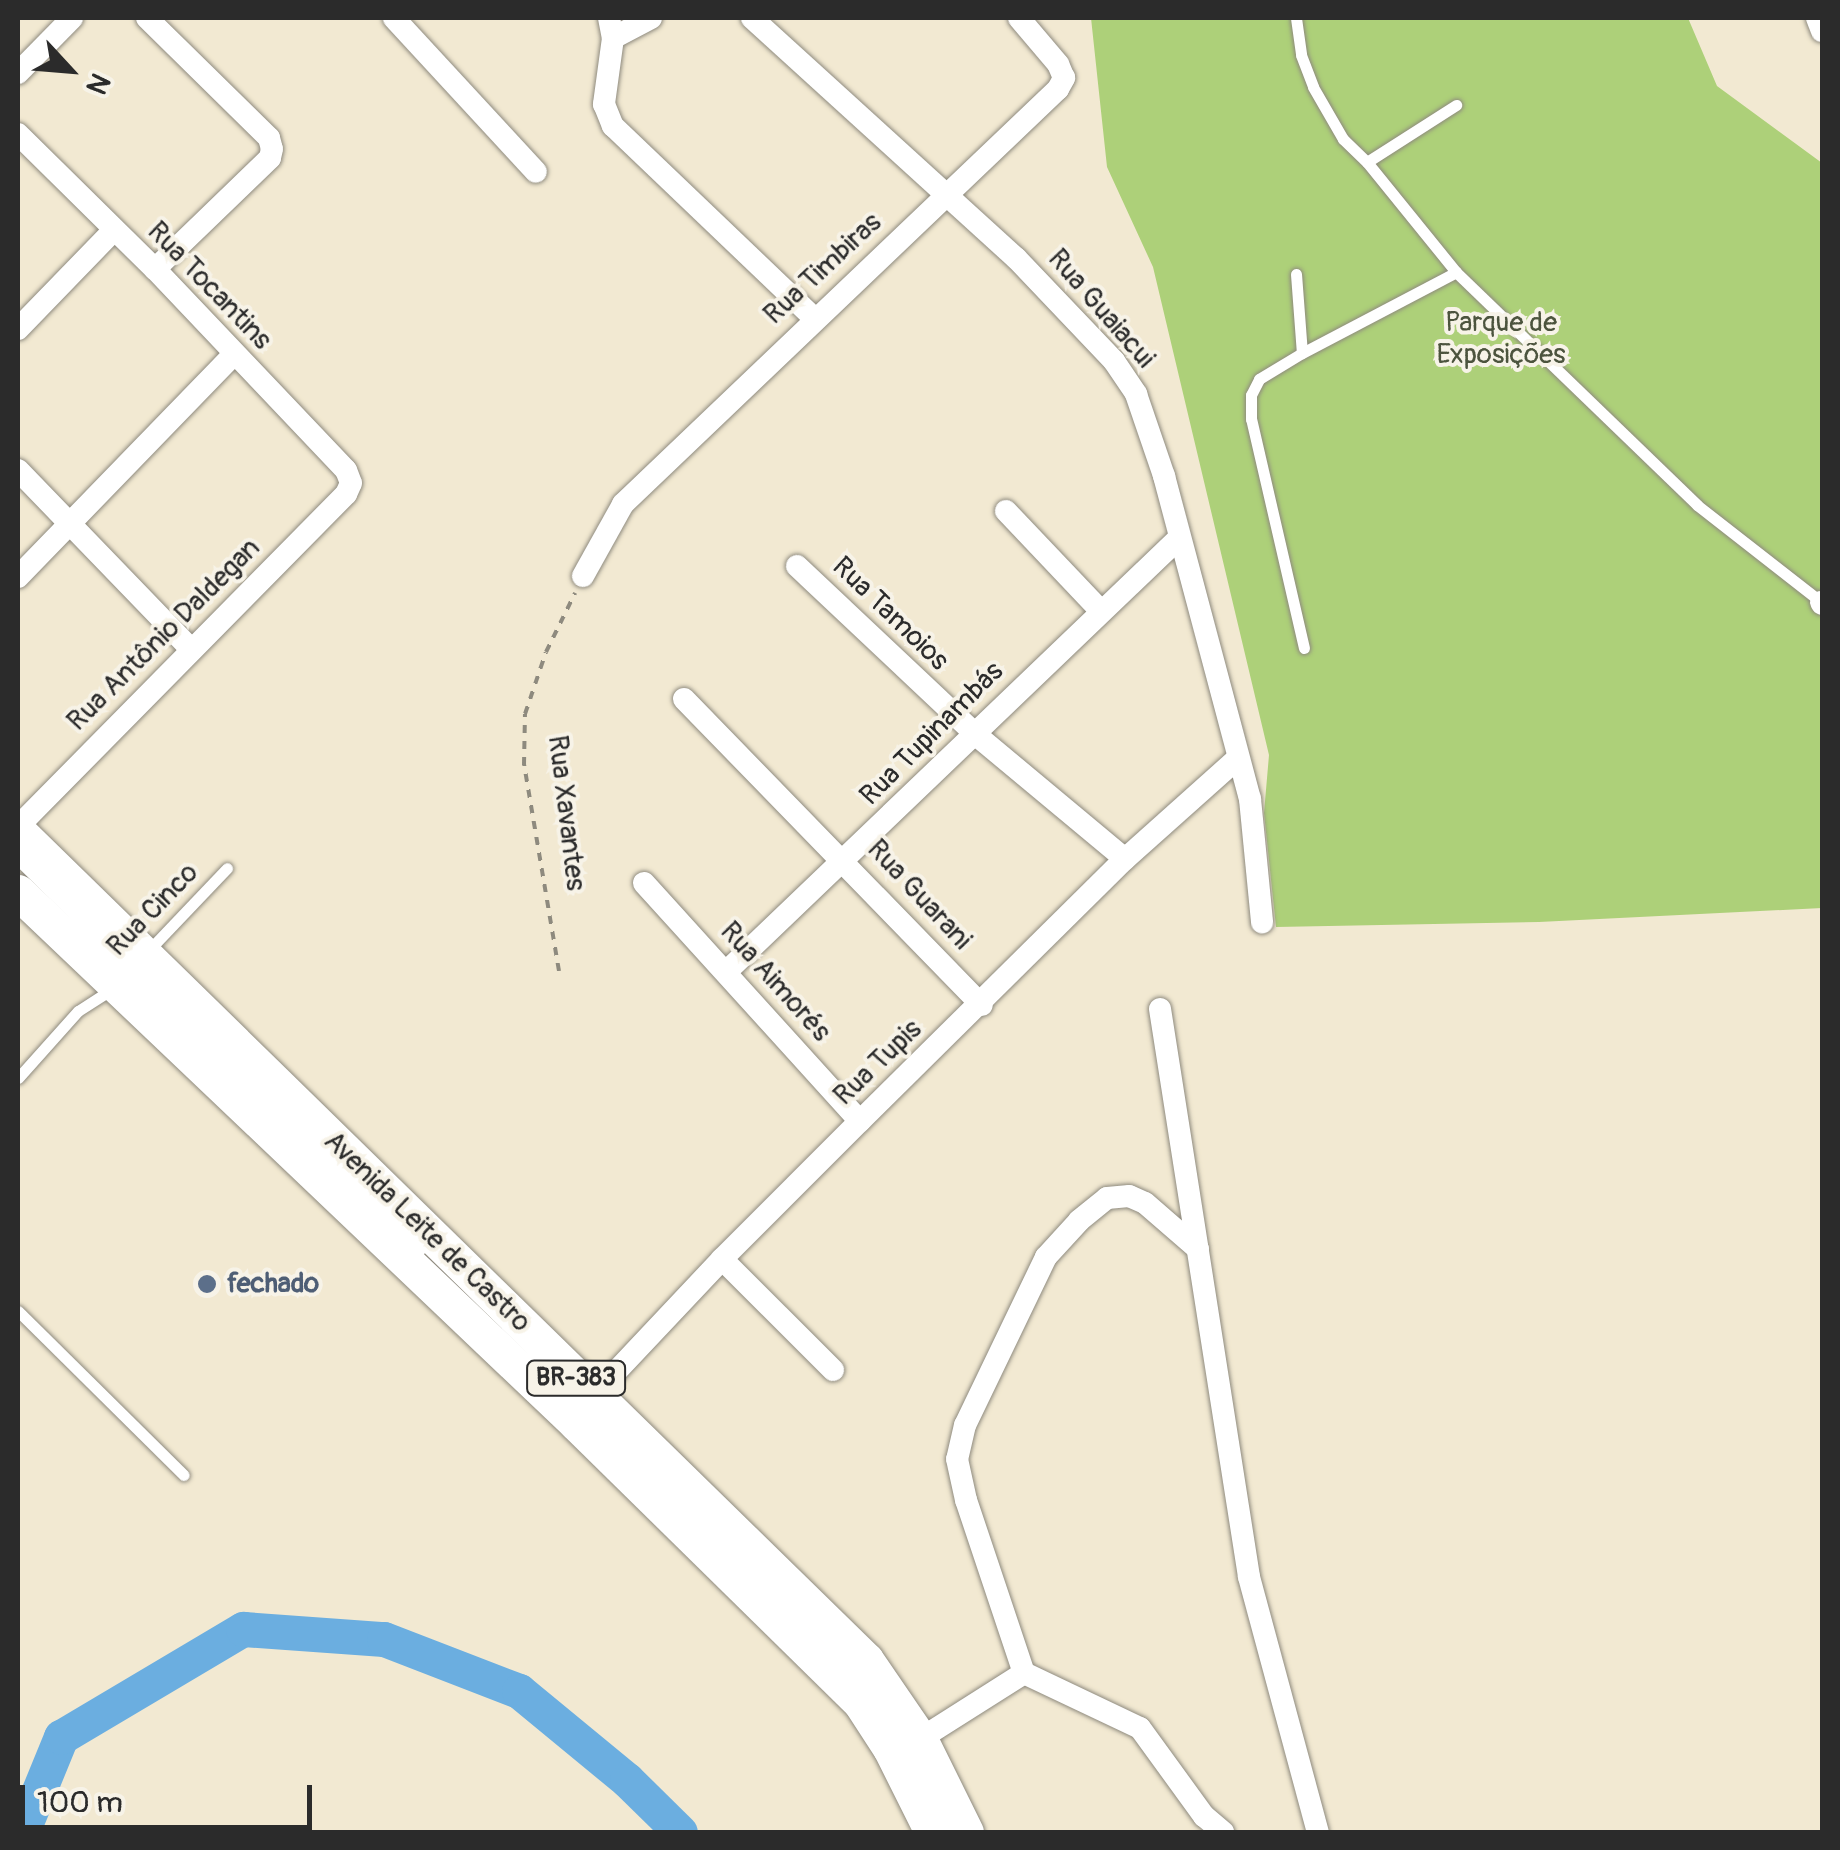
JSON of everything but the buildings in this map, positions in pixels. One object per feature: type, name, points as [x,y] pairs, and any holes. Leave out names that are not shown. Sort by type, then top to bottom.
[{"type":"highway","name":"Avenida Leite de Castro","points":[[18,829],[130,971],[586,1411],[860,1702],[890,1748],[933,1831]]},
{"type":"highway","name":"Avenida Leite de Castro","points":[[18,892],[130,971]]},
{"type":"highway","name":"Avenida Leite de Castro","points":[[586,1411],[800,1590],[866,1660],[920,1740],[966,1832]]},
{"type":"street","points":[[18,73],[72,18]]},
{"type":"street","points":[[147,18],[269,138],[272,149],[270,158],[155,268]]},
{"type":"street","points":[[394,18],[536,172]]},
{"type":"street","points":[[652,18],[611,28],[604,104],[613,126],[814,318]]},
{"type":"street","name":"Rua Guaiacui","points":[[752,18],[947,193],[1114,361],[1136,394],[1180,538],[1250,799],[1262,922]]},
{"type":"street","name":"Rua Timbiras","points":[[583,576],[623,504],[1058,89],[1064,78],[1058,64],[1019,18]]},
{"type":"street","points":[[1817,18],[1822,32]]},
{"type":"street","name":"Rua Tocantins","points":[[18,134],[155,268],[233,356],[346,470],[350,483]]},
{"type":"street","points":[[18,328],[114,230]]},
{"type":"street","points":[[18,577],[233,356]]},
{"type":"street","points":[[18,470],[192,650]]},
{"type":"street","name":"Rua Antônio Daldegan","points":[[18,829],[346,494],[350,483]]},
{"type":"street","points":[[1006,511],[1100,610]]},
{"type":"street","name":"Rua Tupinambás","points":[[726,972],[846,861],[1100,610],[1180,538]]},
{"type":"street","name":"Rua Tamoios","points":[[797,566],[975,734],[1125,859]]},
{"type":"street","name":"Rua Guarani","points":[[684,699],[846,861],[982,1005]]},
{"type":"street","name":"Rua Tupis","points":[[586,1411],[722,1259],[1125,859],[1237,760]]},
{"type":"street","points":[[18,857],[130,971]]},
{"type":"street","name":"Rua Aimorés","points":[[644,884],[860,1122]]},
{"type":"street","points":[[1160,1009],[1249,1577],[1318,1832]]},
{"type":"street","points":[[1198,1249],[1145,1203],[1129,1196],[1108,1198],[1079,1221],[1046,1257],[966,1424],[957,1459],[1024,1673],[1140,1728],[1199,1824],[1224,1832]]},
{"type":"street","points":[[722,1259],[834,1370]]},
{"type":"street","points":[[920,1740],[1024,1673]]},
{"type":"lane","points":[[1296,18],[1301,55],[1312,88],[1343,138],[1456,272],[1696,505],[1822,603]]},
{"type":"lane","points":[[1367,162],[1456,105]]},
{"type":"lane","points":[[1304,648],[1251,419],[1251,394],[1259,379],[1302,353],[1456,272]]},
{"type":"lane","points":[[1296,274],[1302,353]]},
{"type":"lane","name":"Rua Cinco","points":[[18,1078],[78,1011],[130,971],[227,868]]},
{"type":"lane","points":[[18,1311],[184,1476]]},
{"type":"path","name":"Rua Xavantes","points":[[559,970],[524,765],[525,714],[546,652],[583,576]]},
{"type":"green space","name":"Parque de Exposições","points":[[1091,18],[1688,18],[1717,86],[1822,163],[1822,908],[1539,922],[1276,927],[1264,813],[1269,755],[1153,267],[1107,167]]},
{"type":"waterway","points":[[22,1832],[61,1737],[243,1629],[384,1639],[519,1691],[627,1780],[680,1832]]},
{"type":"place","name":"fechado","points":[[207,1284]]}]
